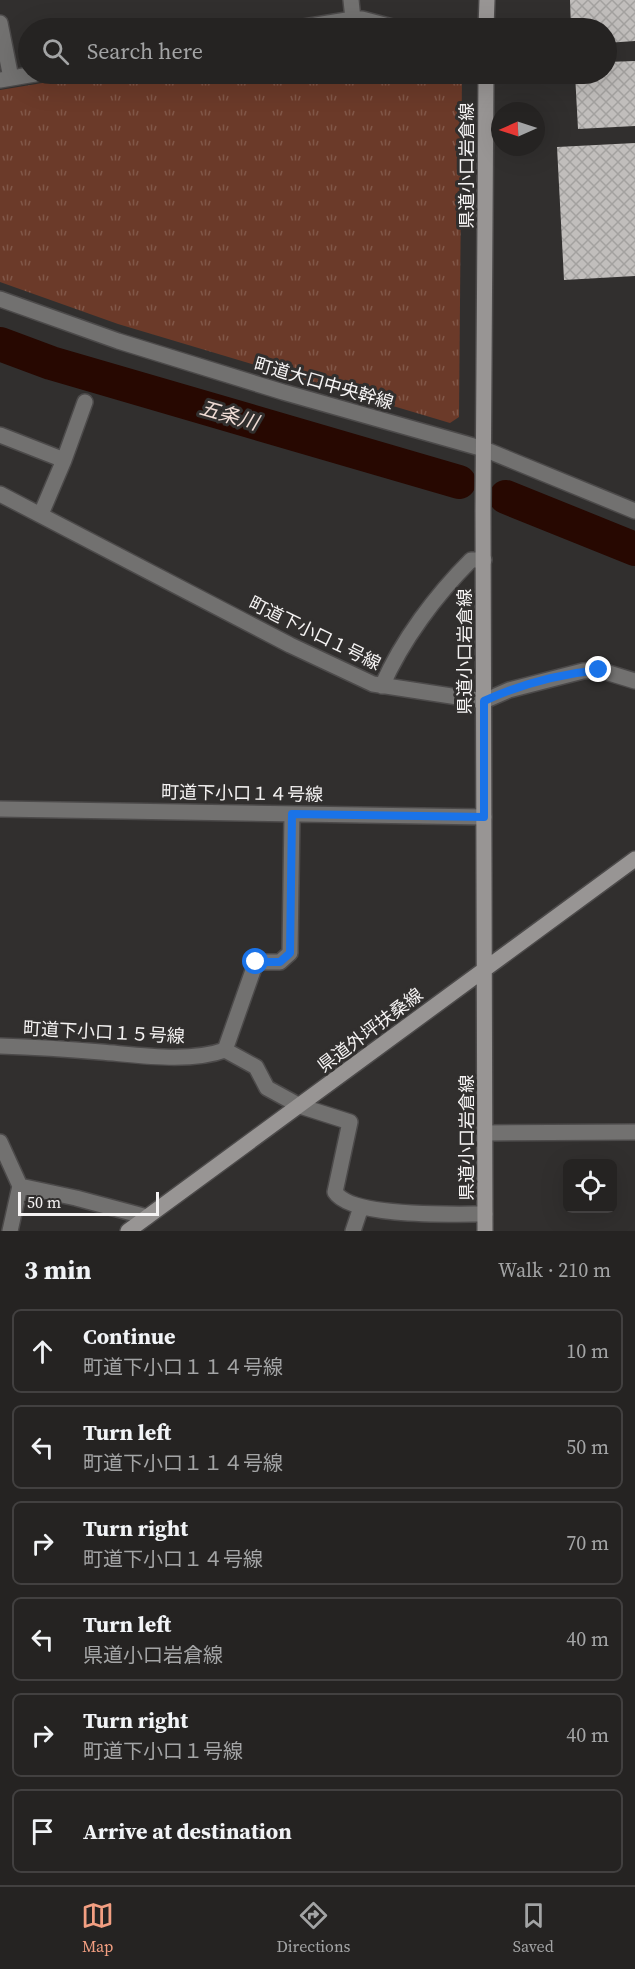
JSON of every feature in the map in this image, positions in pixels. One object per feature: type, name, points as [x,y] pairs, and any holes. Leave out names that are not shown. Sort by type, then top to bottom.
[{"type":"main road","points":[[486,0],[486,18]]},
{"type":"main road","name":"県道小口岩倉線","points":[[486,84],[483,511],[486,1231]]},
{"type":"main road","name":"県道外坪扶桑線","points":[[128,1231],[635,859]]},
{"type":"street","points":[[351,0],[353,18]]},
{"type":"street","points":[[0,23],[5,79]]},
{"type":"street","name":"町道大口中央幹線","points":[[0,299],[118,341],[283,392],[484,449],[635,511]]},
{"type":"street","points":[[41,514],[86,402]]},
{"type":"street","points":[[0,435],[64,460]]},
{"type":"street","name":"町道下小口１号線","points":[[0,494],[290,645],[373,684],[484,701]]},
{"type":"street","points":[[382,686],[388,670],[429,607],[454,576],[471,561],[484,560]]},
{"type":"street","points":[[484,701],[508,690],[583,671],[599,670],[635,681]]},
{"type":"street","name":"町道下小口１４号線","points":[[0,809],[484,817]]},
{"type":"street","points":[[292,814],[290,953],[280,962],[256,962],[225,1050],[256,1067],[267,1088],[300,1106],[350,1122],[335,1192],[339,1199],[361,1207],[400,1213],[485,1214]]},
{"type":"street","name":"町道下小口１５号線","points":[[0,1047],[43,1047],[155,1057],[211,1055],[225,1050]]},
{"type":"street","points":[[485,1133],[635,1132]]},
{"type":"street","points":[[0,1142],[20,1186],[10,1231]]},
{"type":"street","points":[[20,1186],[76,1197],[147,1217]]},
{"type":"street","points":[[353,1231],[361,1207]]},
{"type":"green space","points":[[36,84],[462,84],[459,417],[450,423],[118,324],[0,282],[0,90]]},
{"type":"building","points":[[570,0],[635,0],[635,41],[617,42],[617,18],[571,18]]},
{"type":"building","points":[[635,61],[635,126],[578,129],[576,84],[617,84],[617,62]]},
{"type":"building","points":[[635,143],[635,276],[564,280],[557,147]]},
{"type":"waterway","name":"五条川","points":[[0,344],[51,363],[459,482]]},
{"type":"waterway","name":"五条川","points":[[506,497],[635,549]]},
{"type":"route","points":[[256,962],[280,962],[290,953],[292,814],[484,817],[484,701],[508,690],[583,671],[599,670]]}]
